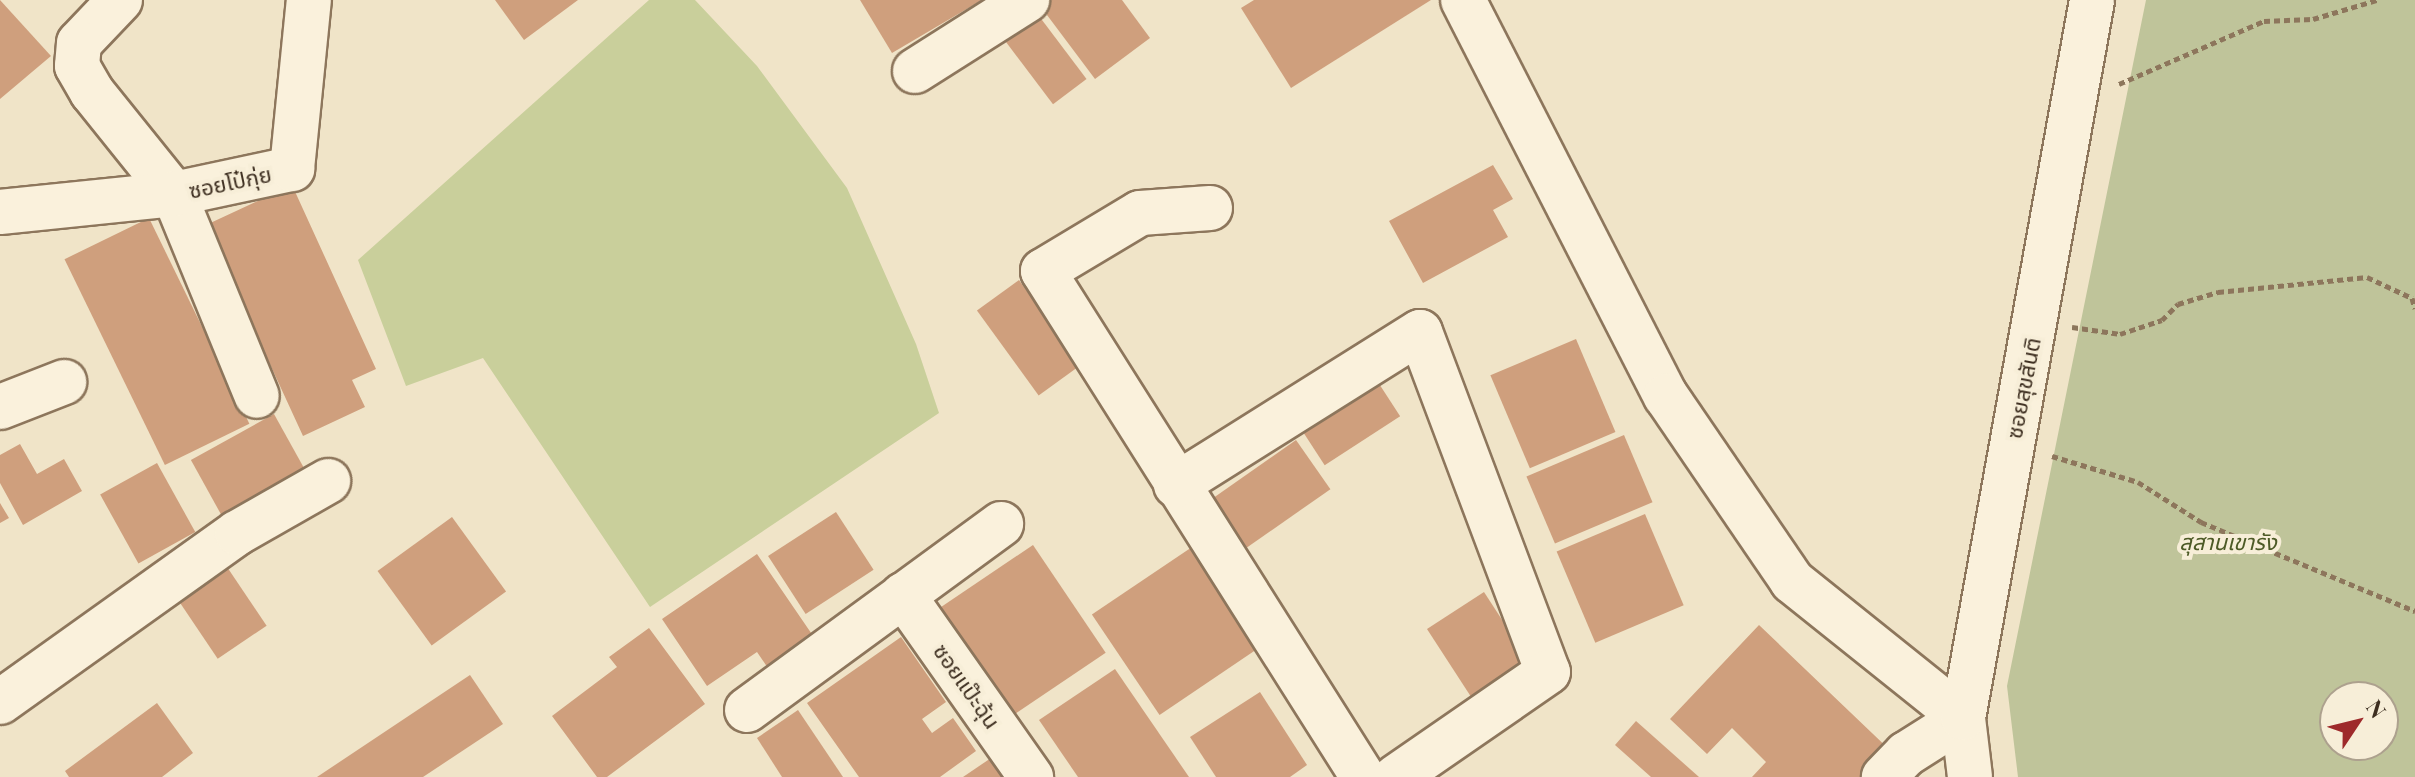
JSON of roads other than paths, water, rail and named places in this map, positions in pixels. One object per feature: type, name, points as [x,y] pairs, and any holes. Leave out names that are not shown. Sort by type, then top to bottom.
[{"type":"street","points":[[120,0],[79,43],[77,66],[92,92],[174,194],[257,396]]},
{"type":"street","name":"ซอยโป๋กุ่ย","points":[[0,212],[174,194],[292,169],[309,0]]},
{"type":"street","points":[[915,71],[1027,0]]},
{"type":"street","points":[[1463,0],[1666,396],[1792,581],[1963,718],[1906,754],[1884,777]]},
{"type":"street","name":"ซอยสุขสันติ","points":[[1970,777],[1963,718],[2092,0]]},
{"type":"street","points":[[1210,208],[1140,213],[1043,271],[1363,777]]},
{"type":"street","points":[[1176,485],[1420,332],[1548,672],[1396,777]]},
{"type":"street","points":[[0,407],[64,382]]},
{"type":"street","points":[[0,702],[237,533],[328,481]]},
{"type":"street","points":[[747,710],[1001,524]]},
{"type":"street","name":"ซอยแป๊ะฉุ้น","points":[[903,595],[1031,777]]},
{"type":"park label","name":"สุสานเขารัง","points":[[2228,542]]}]
